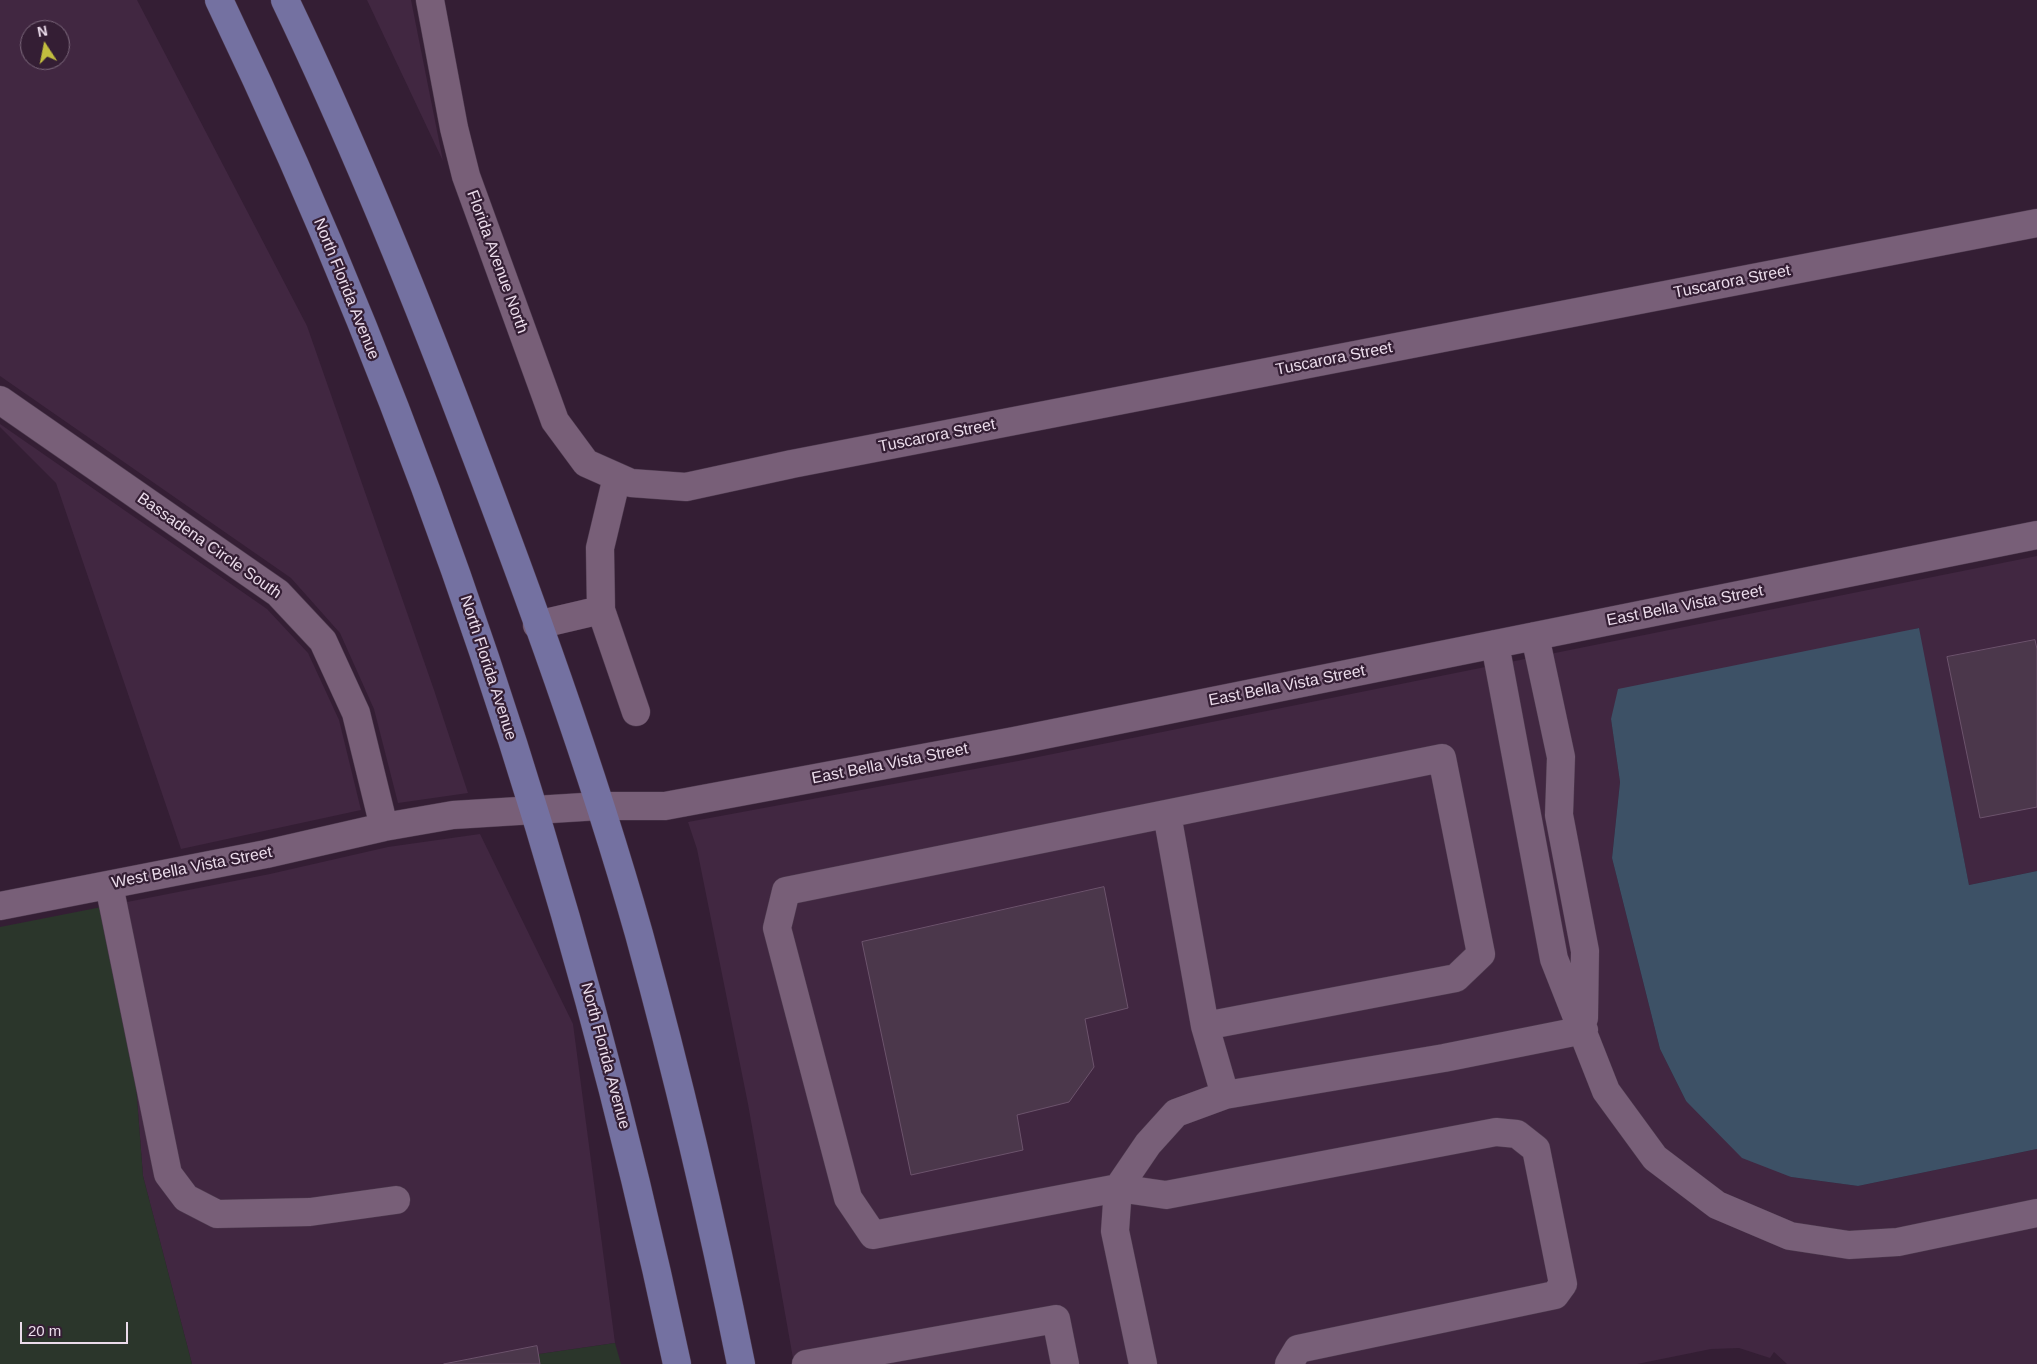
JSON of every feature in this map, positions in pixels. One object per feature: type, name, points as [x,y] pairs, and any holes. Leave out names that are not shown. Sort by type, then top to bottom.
[{"type":"main road","name":"North Florida Avenue","points":[[219,0],[276,119],[348,289],[443,533],[535,810],[576,948],[646,1218],[677,1364]]},
{"type":"main road","points":[[285,0],[336,108],[410,282],[503,528],[600,806],[638,932],[705,1188],[741,1364]]},
{"type":"street","name":"Florida Avenue North","points":[[430,0],[454,128],[466,176],[555,421],[586,463],[624,480]]},
{"type":"street","name":"Tuscarora Street","points":[[624,480],[686,487],[792,464],[2037,223]]},
{"type":"street","name":"Bassadena Circle South","points":[[0,400],[278,592],[323,641],[356,713],[384,826]]},
{"type":"street","points":[[624,480],[600,548],[601,610],[636,712]]},
{"type":"street","name":"East Bella Vista Street","points":[[535,810],[600,806],[665,806],[1024,739],[2037,535]]},
{"type":"street","points":[[537,625],[601,610]]},
{"type":"street","points":[[1535,636],[1561,757],[1559,815],[1586,951],[1584,1030]]},
{"type":"street","points":[[1495,644],[1554,959],[1584,1030],[1606,1092],[1655,1158],[1717,1205],[1790,1236],[1849,1245],[1898,1242],[2037,1213]]},
{"type":"street","points":[[1205,1026],[1456,978],[1481,954],[1442,758],[786,890],[777,928],[848,1198],[873,1235],[1118,1188],[1166,1195],[1496,1132],[1517,1134],[1536,1149],[1563,1284],[1555,1295],[1298,1349],[1289,1364]]},
{"type":"street","points":[[1522,787],[1560,779]]},
{"type":"street","name":"West Bella Vista Street","points":[[0,906],[266,854],[384,826],[453,815],[535,810]]},
{"type":"street","points":[[1167,814],[1205,1026],[1225,1095]]},
{"type":"street","points":[[109,885],[168,1174],[186,1198],[217,1214],[310,1212],[396,1200]]},
{"type":"street","points":[[1142,1364],[1115,1231],[1118,1188],[1148,1144],[1176,1114],[1225,1095],[1444,1058],[1584,1030]]},
{"type":"street","points":[[806,1364],[1056,1319],[1065,1364]]},
{"type":"shaded area","points":[[0,0],[137,0],[307,326],[468,793],[398,803],[374,709],[340,633],[291,578],[0,376]]},
{"type":"shaded area","points":[[367,0],[411,0],[443,161]]},
{"type":"shaded area","points":[[0,424],[267,609],[308,653],[339,720],[361,810],[181,849],[56,483],[0,427]]},
{"type":"shaded area","points":[[2037,556],[2037,871],[1969,885],[1918,628],[1611,719],[1620,782],[1612,858],[1660,1049],[1686,1101],[1791,1177],[1858,1186],[2037,1149],[2037,1364],[1787,1364],[1774,1352],[1770,1358],[1739,1348],[1711,1349],[1637,1364],[794,1364],[748,1104],[697,849],[688,822],[1018,761]]},
{"type":"shaded area","points":[[480,834],[573,1024],[615,1343],[470,1364],[192,1364],[143,1176],[122,903],[270,874],[388,847]]},
{"type":"green space","points":[[122,903],[143,1176],[192,1364],[0,1364],[0,927]]},
{"type":"green space","points":[[615,1343],[621,1364],[470,1364]]},
{"type":"water","points":[[1919,628],[1969,885],[2037,871],[2037,1149],[1858,1186],[1791,1177],[1742,1158],[1686,1101],[1660,1049],[1612,858],[1620,782],[1611,719],[1618,689]]},
{"type":"building","points":[[2035,640],[2037,649],[2037,807],[1980,818],[1947,657]]},
{"type":"building","points":[[1104,887],[1128,1008],[1085,1019],[1094,1067],[1069,1102],[1017,1115],[1023,1150],[911,1175],[862,942]]},
{"type":"building","points":[[537,1346],[540,1364],[444,1364]]}]
